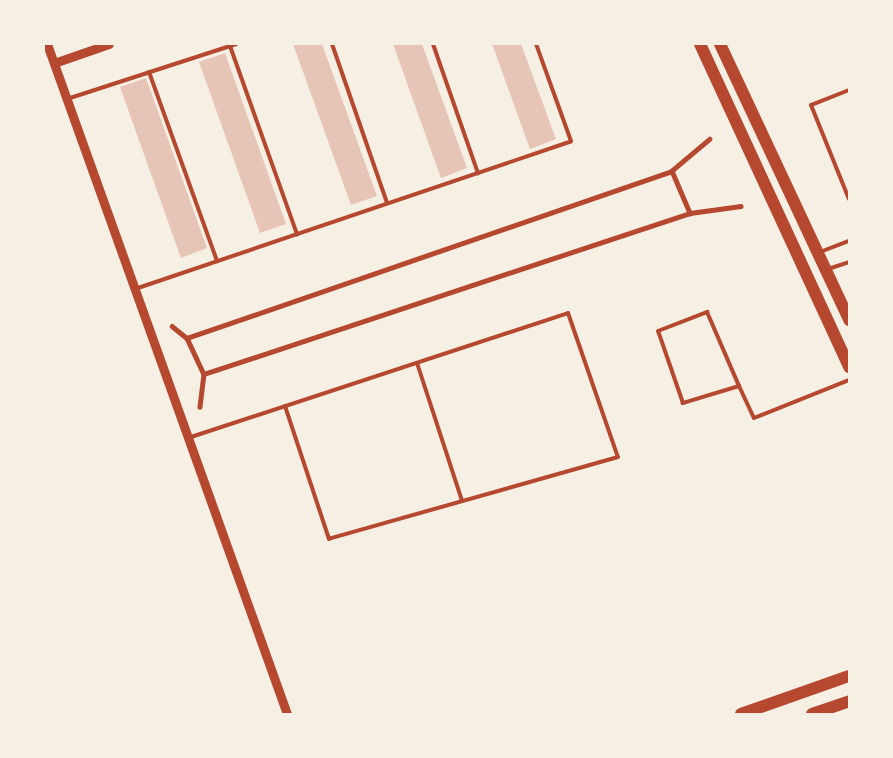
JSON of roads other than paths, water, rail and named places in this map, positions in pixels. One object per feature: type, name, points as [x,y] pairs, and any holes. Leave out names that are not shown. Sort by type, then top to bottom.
[{"type":"main road","points":[[700,44],[849,367]]},
{"type":"main road","points":[[720,44],[849,320]]},
{"type":"main road","points":[[741,714],[849,676]]},
{"type":"main road","points":[[812,714],[849,701]]},
{"type":"street","points":[[47,44],[287,714]]},
{"type":"street","points":[[54,63],[109,44]]},
{"type":"street","points":[[187,338],[672,171],[710,138]]},
{"type":"street","points":[[672,171],[690,213]]},
{"type":"street","points":[[204,374],[690,213],[741,206]]},
{"type":"street","points":[[172,326],[187,338],[204,374],[200,407]]},
{"type":"lane","points":[[67,99],[236,44]]},
{"type":"lane","points":[[332,44],[388,204]]},
{"type":"lane","points":[[433,44],[478,173]]},
{"type":"lane","points":[[135,289],[571,141],[536,44]]},
{"type":"lane","points":[[230,46],[297,234]]},
{"type":"lane","points":[[149,72],[217,261]]},
{"type":"lane","points":[[849,90],[812,105],[849,199]]},
{"type":"lane","points":[[818,252],[849,241]]},
{"type":"lane","points":[[826,270],[849,262]]},
{"type":"lane","points":[[739,386],[683,403],[658,331],[707,312],[754,418],[849,380]]},
{"type":"lane","points":[[188,438],[285,406],[417,363],[568,313],[618,457],[329,539],[285,406]]},
{"type":"lane","points":[[417,363],[462,501]]}]
